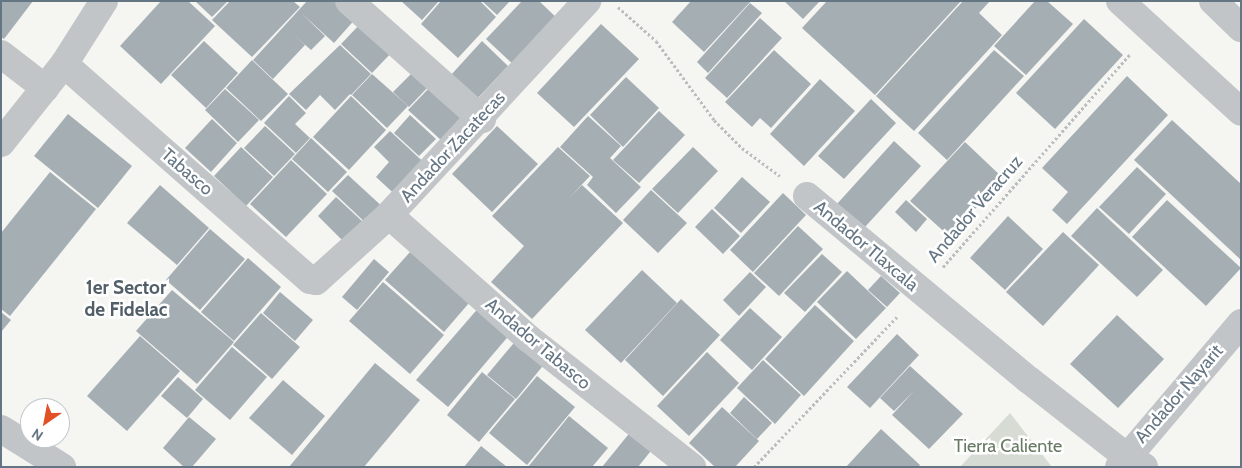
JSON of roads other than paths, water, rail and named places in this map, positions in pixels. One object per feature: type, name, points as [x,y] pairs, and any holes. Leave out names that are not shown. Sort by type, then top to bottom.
[{"type":"street","points":[[1,143],[64,64],[104,1]]},
{"type":"street","points":[[349,1],[482,119]]},
{"type":"street","name":"Andador Zacatecas","points":[[310,280],[321,278],[389,215],[482,119],[587,1]]},
{"type":"street","points":[[1120,1],[1241,112]]},
{"type":"street","points":[[1212,1],[1241,28]]},
{"type":"street","points":[[1,54],[45,88]]},
{"type":"street","name":"Tabasco","points":[[64,64],[310,280]]},
{"type":"street","name":"Andador Tlaxcala","points":[[807,196],[1130,463]]},
{"type":"street","name":"Andador Tabasco","points":[[389,215],[528,338],[692,467]]},
{"type":"street","name":"Andador Nayarit","points":[[1130,463],[1241,323]]},
{"type":"street","points":[[1,429],[62,467]]},
{"type":"district","name":"1er Sector de Fidelac","points":[[126,299]]},
{"type":"park label","name":"Tierra Caliente","points":[[1008,446]]}]
